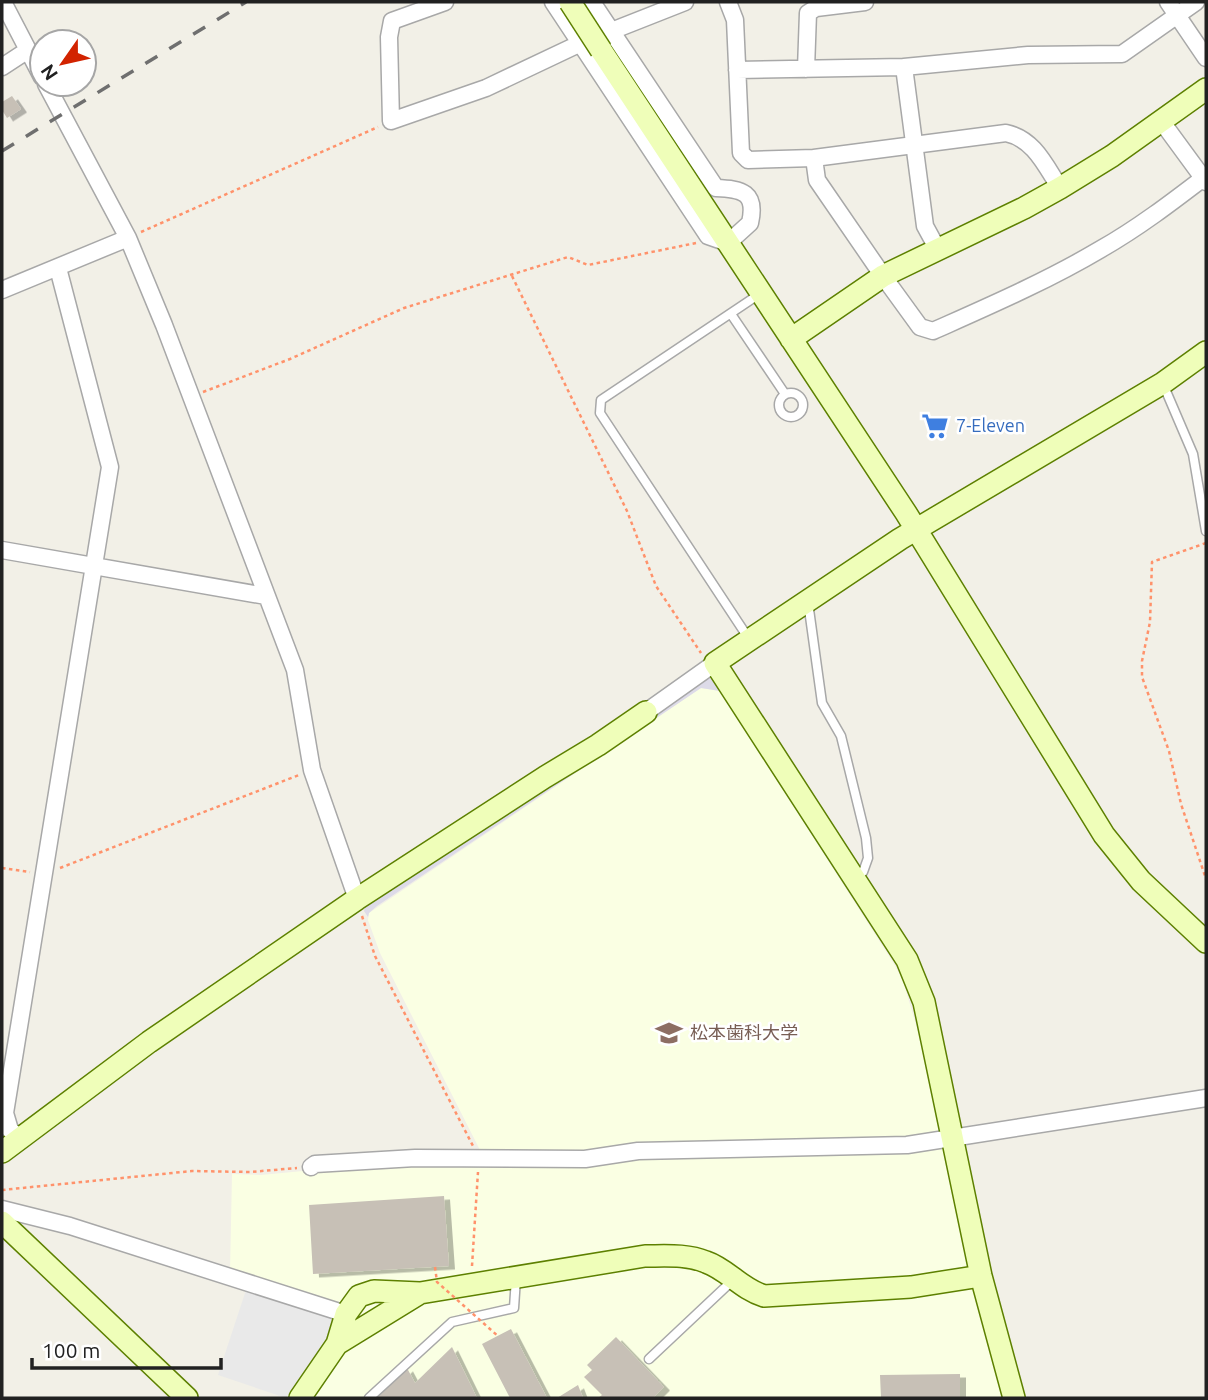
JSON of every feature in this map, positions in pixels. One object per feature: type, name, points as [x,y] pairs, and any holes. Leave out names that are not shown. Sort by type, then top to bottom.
[{"type":"street","points":[[2,67],[28,50],[3,2]]},
{"type":"street","points":[[445,2],[392,21],[389,37],[391,121],[486,88],[581,43],[606,41],[642,10],[685,2]]},
{"type":"street","points":[[553,2],[718,239],[761,293],[917,530],[1104,835],[1149,889],[1206,942]]},
{"type":"street","points":[[570,2],[606,41],[716,188],[735,189],[746,194],[751,202],[750,223],[718,239]]},
{"type":"street","points":[[592,2],[606,41],[718,239]]},
{"type":"street","points":[[728,2],[734,20],[741,153],[748,160],[814,158],[1006,132],[1016,135],[1031,146],[1060,187]]},
{"type":"street","points":[[806,69],[808,13],[816,8],[865,2]]},
{"type":"street","points":[[737,70],[904,67],[1028,55],[1122,54],[1173,9],[1196,2]]},
{"type":"street","points":[[1173,9],[1206,58]]},
{"type":"street","points":[[904,67],[925,226],[937,248]]},
{"type":"street","points":[[791,339],[883,276],[1024,208],[1060,187],[1162,122],[1206,89]]},
{"type":"street","points":[[54,98],[128,237],[192,397],[295,670],[312,771],[357,899]]},
{"type":"street","points":[[814,158],[817,180],[883,276],[920,327],[933,331],[1037,284],[1100,250],[1205,179],[1162,122]]},
{"type":"street","points":[[2,290],[128,237]]},
{"type":"street","points":[[20,1138],[10,1130],[5,1113],[110,467],[58,268]]},
{"type":"street","points":[[2,1152],[149,1042],[357,899],[598,745],[807,599],[1163,383],[1206,352]]},
{"type":"street","points":[[2,550],[266,596]]},
{"type":"street","points":[[715,663],[907,960],[920,992],[954,1138],[981,1276],[1013,1398]]},
{"type":"street","points":[[311,1167],[315,1164],[415,1158],[585,1159],[638,1151],[907,1144],[1206,1098]]},
{"type":"street","points":[[2,1209],[59,1223],[346,1314]]},
{"type":"street","points":[[2,1222],[187,1398]]},
{"type":"street","points":[[305,1396],[338,1344],[346,1314],[354,1300],[374,1291],[420,1293],[645,1256],[681,1256],[707,1262],[753,1292],[764,1296],[911,1287],[981,1276]]},
{"type":"street","points":[[338,1344],[420,1293]]},
{"type":"lane","points":[[749,640],[600,413],[599,406],[601,400],[761,293]]},
{"type":"lane","points":[[732,314],[785,394]]},
{"type":"lane","points":[[1163,383],[1193,454],[1206,531]]},
{"type":"lane","points":[[807,599],[822,703],[841,736],[866,838],[868,858],[863,872],[854,879]]},
{"type":"lane","points":[[369,1398],[452,1322],[514,1308],[516,1278]]},
{"type":"lane","points":[[649,1359],[733,1280]]},
{"type":"path","points":[[128,237],[391,121]]},
{"type":"path","points":[[192,397],[289,359],[404,308],[568,257],[588,265],[718,239]]},
{"type":"path","points":[[512,275],[627,511],[656,586],[702,655],[715,663]]},
{"type":"path","points":[[1206,543],[1152,562],[1150,622],[1142,661],[1142,677],[1169,751],[1181,804],[1206,879]]},
{"type":"path","points":[[2,868],[44,874],[312,771]]},
{"type":"path","points":[[357,899],[376,956],[479,1158],[470,1285]]},
{"type":"path","points":[[2,1190],[192,1171],[311,1167]]},
{"type":"path","points":[[435,1267],[437,1282],[499,1337]]},
{"type":"shaded area","points":[[706,678],[713,679],[842,871],[840,878],[720,691],[701,688],[377,906],[368,917],[364,911],[365,907]]},
{"type":"shaded area","name":"松本歯科大学","points":[[701,688],[720,691],[903,981],[925,1055],[1006,1398],[286,1398],[302,1376],[305,1378],[329,1342],[230,1273],[232,1174],[261,1175],[482,1154],[380,953],[368,920],[369,913]]},
{"type":"shaded area","points":[[247,1287],[338,1319],[329,1342],[305,1379],[301,1376],[286,1398],[218,1375]]},
{"type":"building","points":[[12,96],[21,109],[7,118],[2,110],[2,102]]},
{"type":"building","points":[[444,1196],[449,1266],[313,1274],[309,1205]]},
{"type":"building","points":[[511,1329],[547,1398],[510,1398],[482,1344]]},
{"type":"building","points":[[616,1337],[664,1387],[653,1398],[598,1398],[602,1395],[584,1377],[592,1370],[587,1365]]},
{"type":"building","points":[[452,1347],[477,1398],[374,1398],[407,1368],[415,1383]]},
{"type":"building","points":[[960,1374],[960,1398],[881,1398],[880,1375]]},
{"type":"building","points":[[578,1385],[583,1398],[557,1398]]},
{"type":"railway","points":[[2,151],[246,2]]},
{"type":"place","name":"7-Eleven","points":[[935,426]]},
{"type":"place","name":"松本歯科大学","points":[[669,1033]]}]
